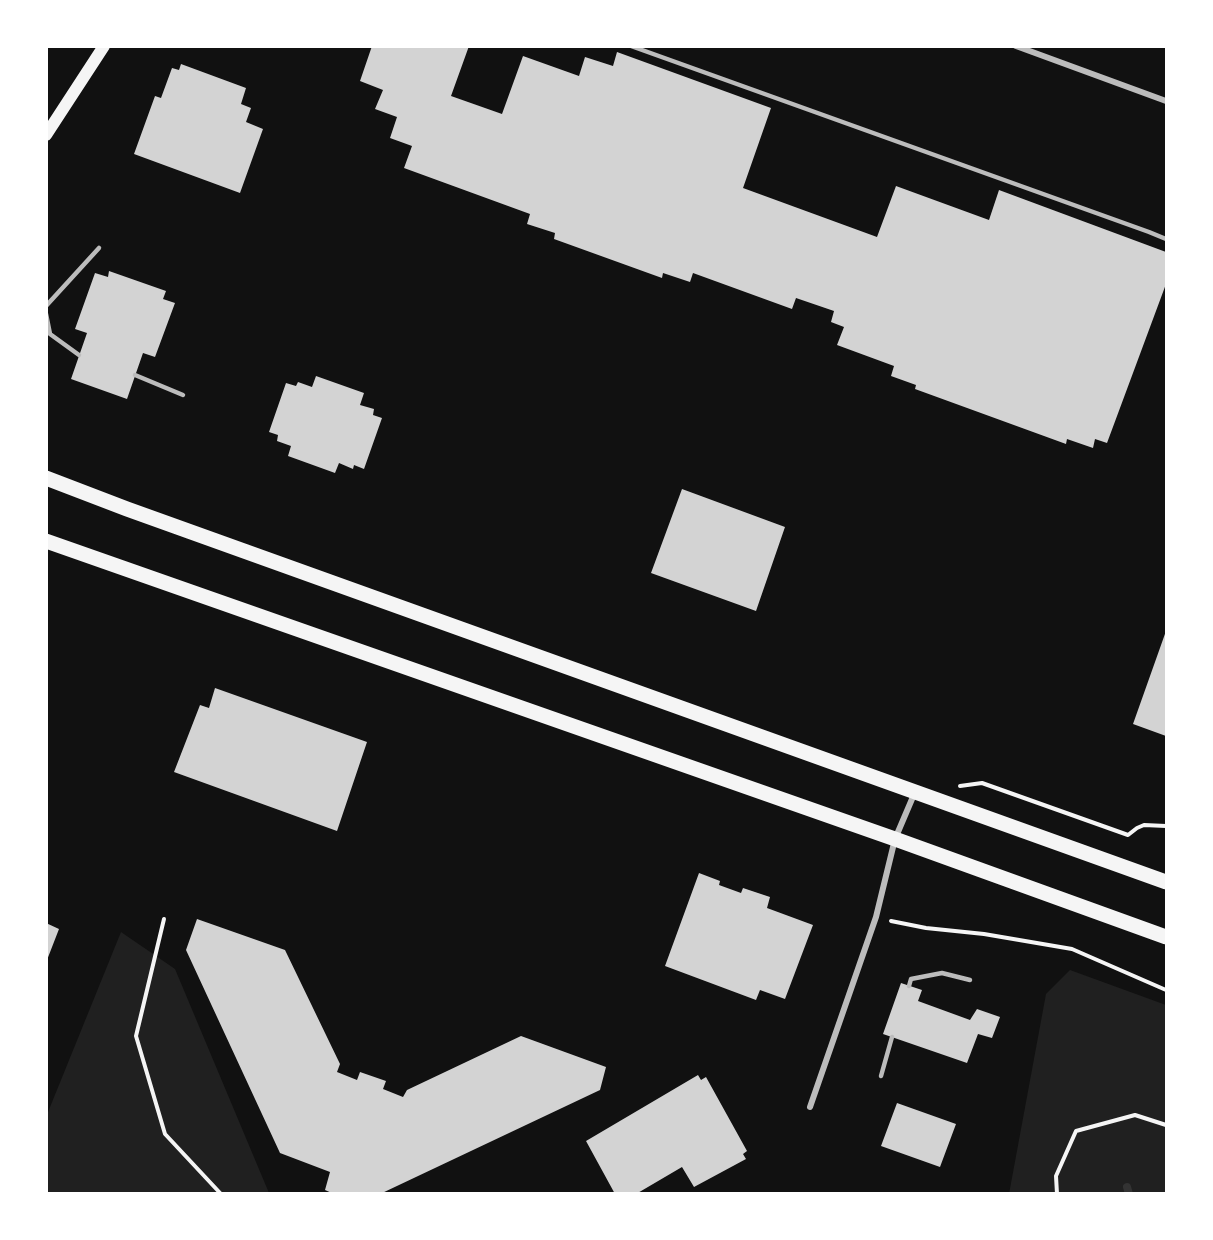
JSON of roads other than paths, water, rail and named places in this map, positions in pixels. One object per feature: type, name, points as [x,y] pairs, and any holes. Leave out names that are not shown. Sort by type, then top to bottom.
[{"type":"main road","points":[[46,135],[104,46]]},
{"type":"main road","points":[[46,478],[1167,882]]},
{"type":"main road","points":[[46,541],[895,839],[1167,937]]},
{"type":"street","points":[[1016,46],[1167,101]]},
{"type":"street","points":[[810,1107],[876,917],[895,839],[916,791]]},
{"type":"lane","points":[[631,46],[1167,239]]},
{"type":"lane","points":[[46,306],[99,248]]},
{"type":"lane","points":[[46,314],[50,334],[79,355]]},
{"type":"lane","points":[[135,375],[183,395]]},
{"type":"lane","points":[[909,986],[912,979],[942,973],[970,980]]},
{"type":"lane","points":[[881,1077],[892,1037]]},
{"type":"waterway","points":[[1127,1187],[1129,1194]]}]
